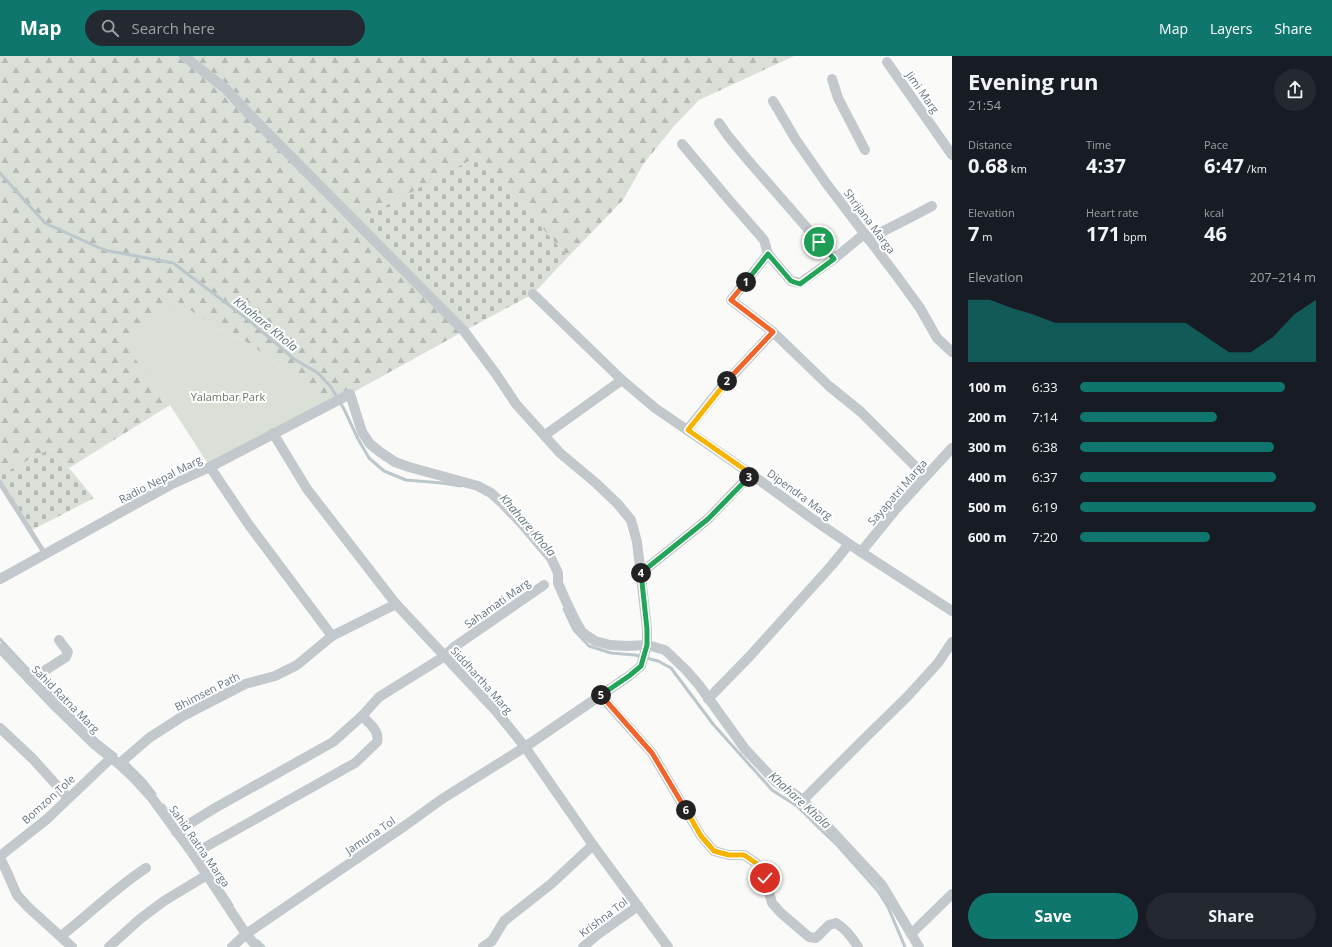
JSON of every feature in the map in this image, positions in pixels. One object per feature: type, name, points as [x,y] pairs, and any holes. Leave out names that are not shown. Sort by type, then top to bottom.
[{"type":"street","points":[[184,56],[226,89],[464,331],[516,404],[560,453],[617,503],[631,520],[637,542],[647,629],[646,648],[665,650],[686,670],[699,685],[746,749],[771,777],[803,800],[882,885],[919,947]]},
{"type":"street","name":"Jimi Marg","points":[[887,62],[952,155]]},
{"type":"street","points":[[832,79],[838,98],[865,150]]},
{"type":"street","name":"Shrijana Marga","points":[[773,101],[796,140],[826,183],[920,308],[937,338],[952,352]]},
{"type":"street","points":[[719,123],[747,159],[834,259]]},
{"type":"street","points":[[682,144],[764,240],[768,254],[791,281],[800,284],[866,236],[932,206]]},
{"type":"street","points":[[768,254],[731,300],[773,332],[829,386],[861,412],[925,476]]},
{"type":"street","name":"Dipendra Marg","points":[[533,294],[622,380],[655,408],[849,544],[952,611]]},
{"type":"street","points":[[688,430],[720,388],[773,332]]},
{"type":"street","points":[[545,435],[622,380]]},
{"type":"street","name":"Radio Nepal Marg","points":[[0,579],[170,485],[210,467],[349,394],[362,432],[370,444],[380,452],[395,462],[409,467],[478,486],[502,503],[551,558],[558,572],[558,583],[582,632],[595,641],[610,645],[646,648]]},
{"type":"street","name":"Siddhartha Marg","points":[[273,434],[307,489],[396,604],[496,711],[525,747],[593,845],[668,947]]},
{"type":"street","name":"Sayapatri Marga","points":[[861,552],[896,509],[952,448]]},
{"type":"street","points":[[210,467],[249,525],[332,636]]},
{"type":"street","points":[[641,573],[708,519],[751,474]]},
{"type":"street","points":[[708,699],[775,628],[849,544]]},
{"type":"street","name":"Sahamati Marg","points":[[176,832],[215,808],[332,742],[362,716],[379,697],[445,656],[454,646],[544,585]]},
{"type":"street","name":"Bhimsen Path","points":[[115,761],[183,716],[246,684],[275,676],[297,665],[332,636],[396,604]]},
{"type":"street","points":[[30,680],[66,658],[68,652],[60,640]]},
{"type":"street","points":[[803,800],[907,697],[938,663],[952,642]]},
{"type":"street","name":"Sahid Ratna Marg","points":[[0,648],[94,744],[115,761]]},
{"type":"street","name":"Jamuna Tol","points":[[232,947],[246,934],[442,799],[525,747],[629,676],[641,666],[646,648]]},
{"type":"street","points":[[601,696],[652,753],[701,836],[714,851],[729,855],[744,855],[756,863],[765,878],[772,903],[781,913],[809,937],[816,938],[829,925],[836,923],[842,926],[858,947]]},
{"type":"street","points":[[193,854],[355,763],[377,742],[378,737],[375,730],[362,716]]},
{"type":"street","points":[[0,728],[68,798]]},
{"type":"street","name":"Bomzon Tole","points":[[0,857],[46,819],[68,798],[115,761]]},
{"type":"street","name":"Sahid Ratna Marga","points":[[115,761],[133,777],[152,798],[193,854],[246,934],[257,947]]},
{"type":"street","points":[[483,947],[492,941],[504,921],[551,884],[593,845]]},
{"type":"street","points":[[0,857],[17,895],[72,947]]},
{"type":"street","points":[[61,936],[128,880],[146,868]]},
{"type":"street","points":[[109,947],[140,919],[164,901],[207,875]]},
{"type":"street","points":[[911,934],[952,894]]},
{"type":"street","name":"Krishna Tol","points":[[583,947],[597,935],[638,906]]},
{"type":"lane","points":[[0,483],[45,554]]},
{"type":"green space","points":[[0,56],[794,56],[699,100],[675,125],[644,163],[623,200],[568,257],[478,156],[464,331],[332,404],[248,343],[218,328],[121,339],[170,405],[69,468],[52,448],[0,475]]},
{"type":"green space","points":[[478,156],[568,257],[533,294],[464,331],[356,222]]},
{"type":"green space","name":"Yalambar Park","points":[[178,302],[218,328],[248,343],[332,404],[210,467],[170,405],[120,339]]},
{"type":"green space","points":[[52,448],[94,498],[30,531],[0,483],[0,475]]},
{"type":"waterway","name":"Khahare Khola","points":[[0,173],[45,223],[104,250],[173,263],[250,321],[294,359],[318,373],[331,387],[369,458],[384,471],[406,480],[461,486]]},
{"type":"waterway","name":"Khahare Khola","points":[[564,609],[574,630],[589,646],[611,653],[635,655],[658,661],[671,668],[713,724],[772,790],[797,806],[837,845],[878,891],[888,907],[905,947]]},
{"type":"waterway","points":[[0,639],[98,741],[116,755]]},
{"type":"waterway","points":[[126,762],[144,780],[155,794]]},
{"type":"waterway","points":[[163,805],[175,821]]},
{"type":"waterway","points":[[182,830],[194,846]]},
{"type":"waterway","points":[[202,859],[232,905]]},
{"type":"waterway","points":[[258,941],[264,947]]},
{"type":"route","points":[[765,878],[756,863],[744,855],[729,855],[714,851],[701,836],[652,753],[601,696],[641,666],[646,651],[647,629],[641,573],[708,519],[751,474],[688,430],[720,388],[773,332],[731,300],[768,254],[791,281],[800,284],[834,259],[819,242]]}]
